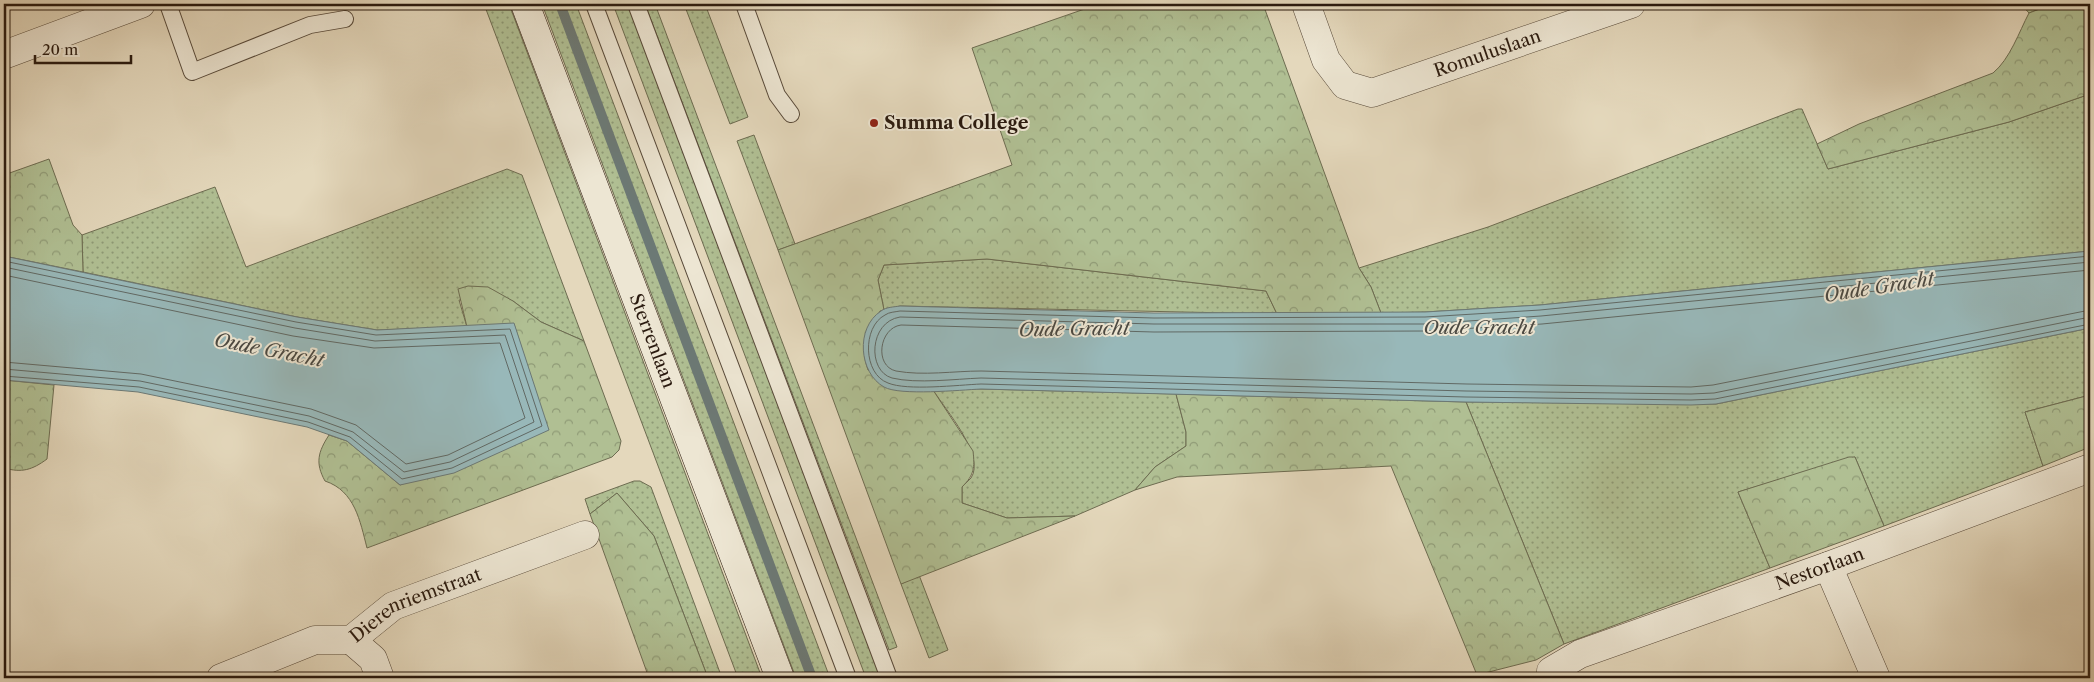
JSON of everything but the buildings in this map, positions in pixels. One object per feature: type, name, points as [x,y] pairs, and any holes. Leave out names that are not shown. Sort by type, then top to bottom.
[{"type":"street","points":[[4,55],[141,4]]},
{"type":"street","name":"Sterrenlaan","points":[[525,4],[780,678]]},
{"type":"street","name":"Romuluslaan","points":[[1306,4],[1326,60],[1345,85],[1372,93],[1621,5]]},
{"type":"street","name":"Nestorlaan","points":[[1552,675],[1580,654],[1828,566],[2090,468]]},
{"type":"street","name":"Dierenriemstraat","points":[[220,678],[315,640],[351,640],[393,606],[585,535]]},
{"type":"street","points":[[1828,566],[1876,678]]},
{"type":"street","points":[[351,640],[373,660],[380,678]]},
{"type":"lane","points":[[168,4],[192,72],[310,25],[345,19]]},
{"type":"lane","points":[[594,4],[848,678]]},
{"type":"lane","points":[[636,4],[890,678]]},
{"type":"lane","points":[[744,4],[777,95],[791,114]]},
{"type":"green space","points":[[484,4],[509,4],[762,678],[738,678]]},
{"type":"green space","points":[[542,4],[576,4],[830,678],[796,678]]},
{"type":"green space","points":[[613,4],[628,4],[883,678],[866,678]]},
{"type":"green space","points":[[645,4],[655,4],[897,647],[889,650]]},
{"type":"green space","points":[[684,4],[705,4],[748,117],[730,124]]},
{"type":"green space","points":[[1099,4],[1263,4],[1359,268],[1371,287],[1381,313],[1277,314],[1266,291],[987,259],[884,265],[878,280],[884,310],[880,311],[866,339],[865,361],[868,370],[907,391],[933,390],[973,451],[973,471],[962,487],[962,503],[1007,518],[1075,516],[901,584],[778,250],[1012,165],[972,48]]},
{"type":"green space","points":[[2021,4],[2053,4],[2029,13]]},
{"type":"green space","points":[[2053,4],[2088,4],[2090,7],[2090,94],[2009,122],[1828,169],[1817,144],[1859,124],[1993,73],[2014,45],[2029,13]]},
{"type":"green space","points":[[2090,94],[2090,251],[1540,305],[1425,312],[1381,313],[1371,287],[1359,268],[1488,227],[1798,109],[1802,109],[1828,169],[2009,122]]},
{"type":"green space","points":[[754,135],[795,244],[778,250],[737,141]]},
{"type":"green space","points":[[49,159],[73,225],[82,235],[83,272],[4,256],[4,175]]},
{"type":"green space","points":[[507,169],[522,175],[584,341],[541,322],[513,301],[459,300],[467,327],[377,330],[297,317],[83,272],[82,235],[215,187],[246,267]]},
{"type":"green space","points":[[987,259],[1266,291],[1277,314],[900,306],[884,310],[878,280],[884,265]]},
{"type":"green space","points":[[468,286],[488,287],[513,301],[541,322],[584,341],[621,441],[619,450],[612,457],[367,548],[359,518],[350,499],[335,486],[325,481],[322,475],[319,463],[320,452],[329,435],[347,441],[400,485],[548,430],[514,324],[467,327],[458,289]]},
{"type":"green space","points":[[2090,328],[2090,395],[2025,412],[2043,466],[1884,526],[1855,457],[1738,492],[1770,568],[1564,644],[1466,402],[1716,404]]},
{"type":"green space","points":[[4,380],[54,385],[47,459],[27,469],[4,468]]},
{"type":"green space","points":[[981,389],[1176,394],[1186,432],[1186,446],[1155,467],[1135,490],[1075,516],[1007,518],[962,503],[962,487],[971,478],[974,469],[973,458],[969,445],[962,433],[933,390]]},
{"type":"green space","points":[[1176,394],[1466,402],[1564,644],[1536,660],[1477,675],[1391,466],[1177,477],[1135,490],[1155,467],[1186,446],[1186,432]]},
{"type":"green space","points":[[2090,395],[2090,447],[2043,466],[2025,412]]},
{"type":"green space","points":[[1849,457],[1855,457],[1884,526],[1770,568],[1738,492]]},
{"type":"green space","points":[[634,481],[640,481],[651,487],[722,678],[708,678],[654,536],[617,493],[590,514],[585,499]]},
{"type":"green space","points":[[617,493],[654,536],[708,678],[649,678],[590,514]]},
{"type":"green space","points":[[919,575],[948,650],[929,658],[901,584]]},
{"type":"water","name":"Oude Gracht","points":[[2090,251],[2090,328],[1716,404],[1466,402],[981,389],[931,392],[903,391],[884,387],[876,380],[869,372],[863,350],[867,328],[873,319],[883,310],[900,306],[1154,313],[1425,312],[1540,305]]},
{"type":"water","name":"Oude Gracht","points":[[4,256],[297,317],[377,330],[514,323],[549,430],[454,473],[400,485],[347,441],[307,427],[138,392],[4,380]]},
{"type":"waterway","points":[[560,4],[812,678]]},
{"type":"place","name":"Summa College","points":[[874,123]]}]
